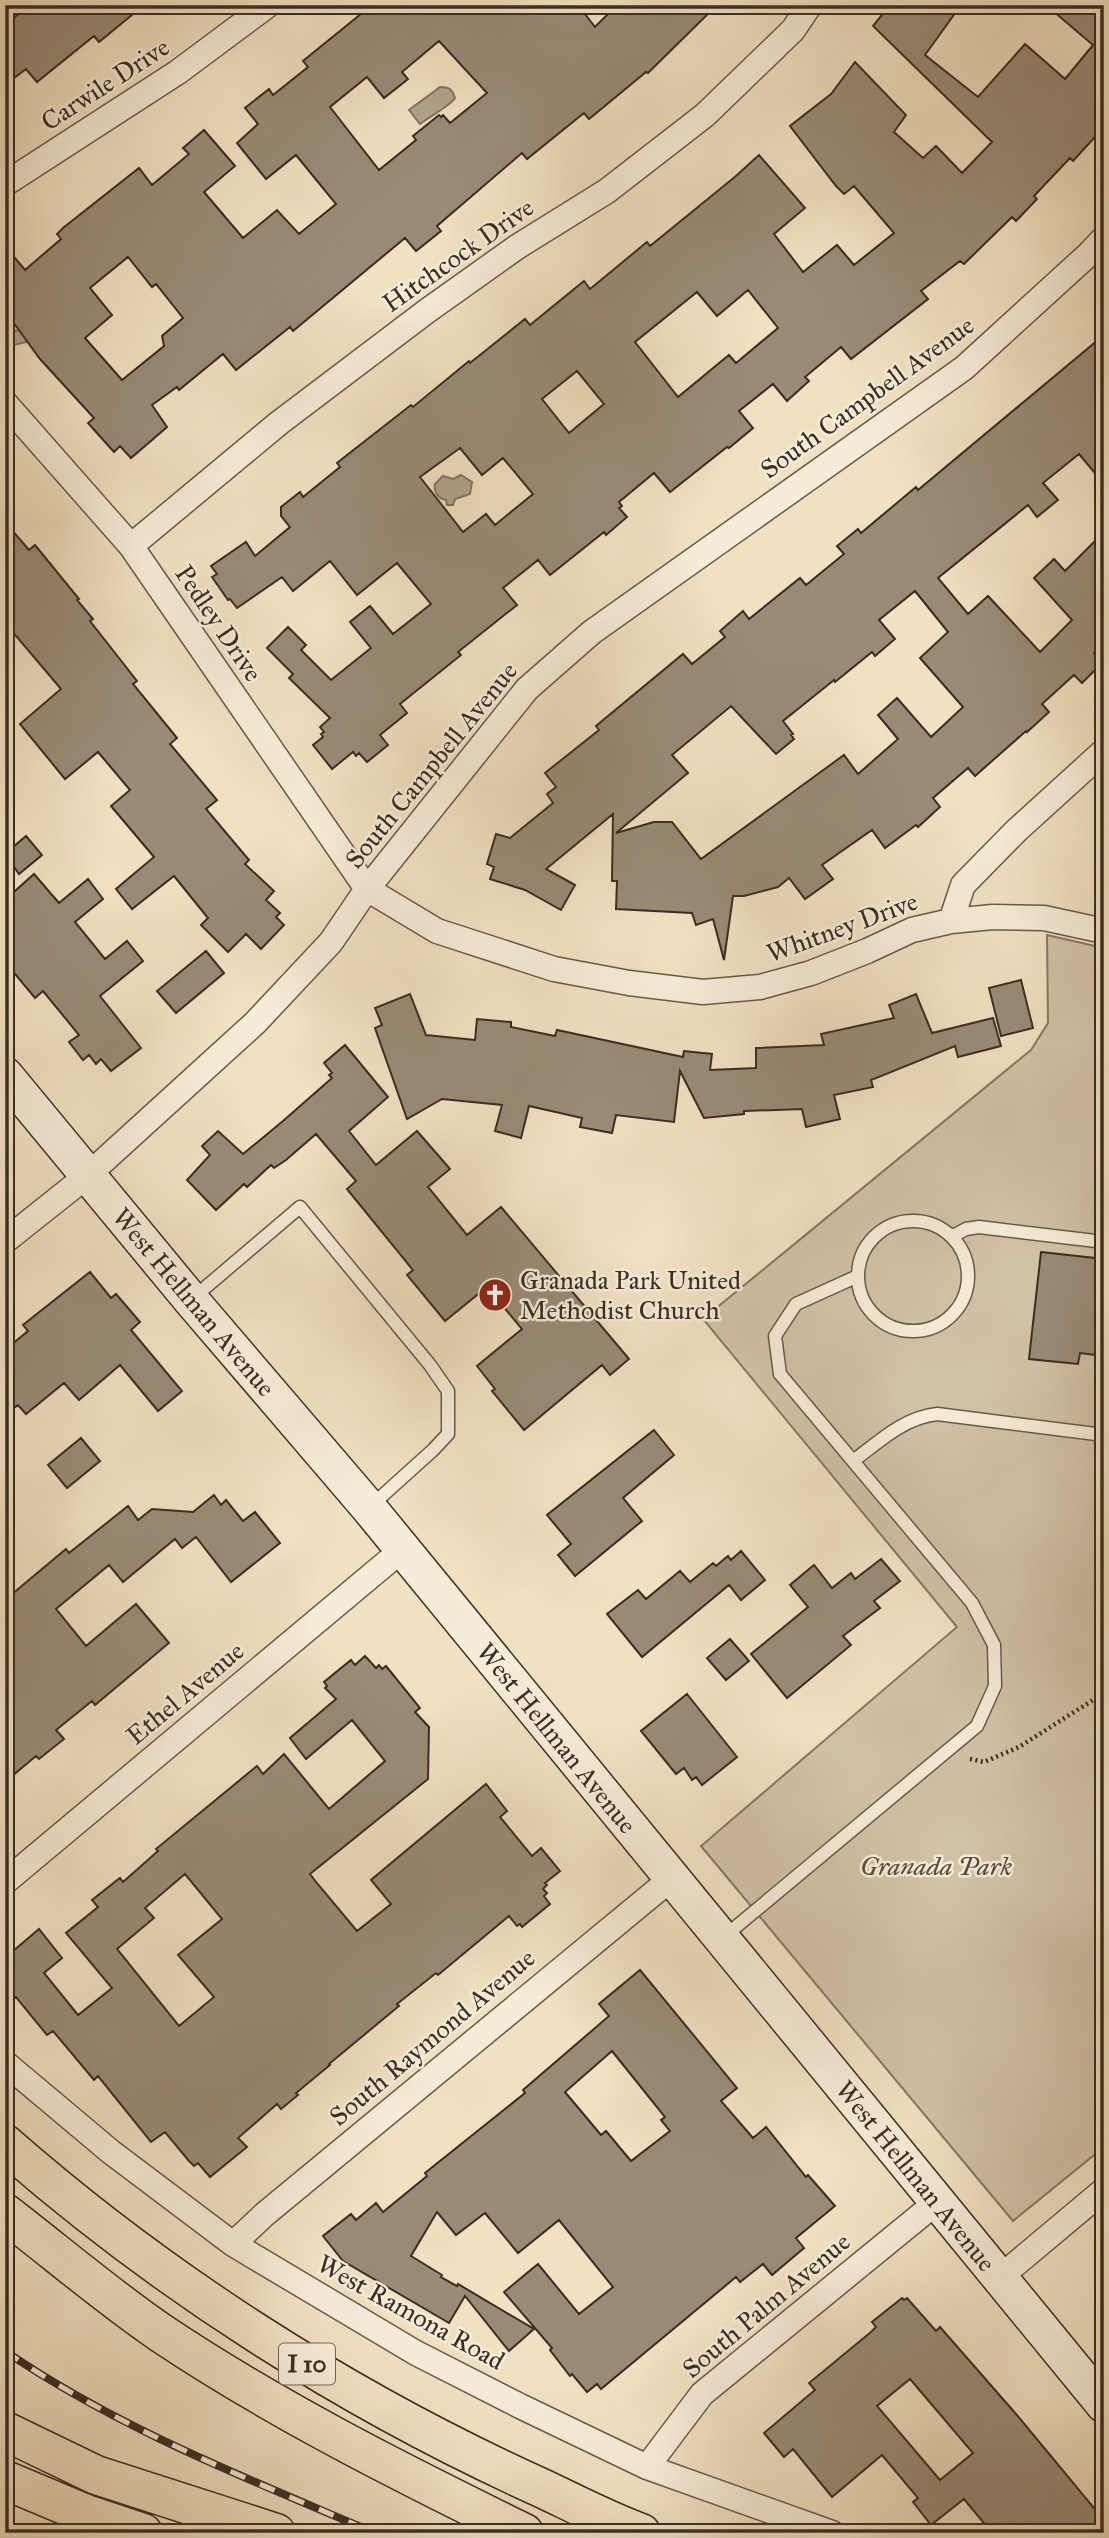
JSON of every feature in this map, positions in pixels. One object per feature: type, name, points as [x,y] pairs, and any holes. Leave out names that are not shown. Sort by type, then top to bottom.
[{"type":"highway","name":"I 10","points":[[5,2144],[156,2266],[311,2366],[408,2422],[498,2468],[641,2533]]},
{"type":"highway","points":[[5,2213],[162,2333],[256,2391],[385,2465],[524,2533]]},
{"type":"highway","points":[[162,2333],[311,2366]]},
{"type":"highway","points":[[5,2431],[96,2475],[276,2533]]},
{"type":"highway","points":[[5,2480],[86,2514],[143,2533]]},
{"type":"street","name":"Carwile Drive","points":[[5,184],[178,72],[268,5]]},
{"type":"street","name":"Hitchcock Drive","points":[[131,546],[279,423],[427,311],[517,247],[607,191],[705,115],[793,30],[810,5]]},
{"type":"street","name":"South Campbell Avenue","points":[[5,1241],[88,1175],[255,1023],[331,942],[367,889],[527,689],[592,632],[964,368],[1104,238]]},
{"type":"street","name":"Pedley Drive","points":[[5,403],[131,546],[367,889]]},
{"type":"street","points":[[951,921],[963,885],[1017,830],[1104,751]]},
{"type":"street","name":"Whitney Drive","points":[[367,889],[438,932],[482,948],[554,969],[629,983],[703,992],[760,987],[867,951],[912,930],[951,921],[1044,918],[1104,931]]},
{"type":"street","name":"West Hellman Avenue","points":[[5,1075],[191,1300],[403,1549],[1104,2405]]},
{"type":"street","name":"Ethel Avenue","points":[[5,1882],[403,1549]]},
{"type":"street","name":"South Raymond Avenue","points":[[233,2244],[265,2214],[672,1878]]},
{"type":"street","name":"West Ramona Road","points":[[5,2063],[111,2151],[233,2244],[416,2353],[646,2467],[832,2533]]},
{"type":"street","points":[[999,2278],[1104,2190]]},
{"type":"street","name":"South Palm Avenue","points":[[646,2467],[702,2394],[937,2202]]},
{"type":"lane","points":[[191,1300],[300,1207],[430,1365],[448,1391],[447,1434],[369,1508]]},
{"type":"lane","points":[[913,1220],[935,1224],[953,1236],[965,1255],[969,1276],[965,1297],[953,1315],[935,1327],[914,1332],[892,1327],[874,1315],[862,1297],[858,1276],[862,1254],[874,1237],[892,1224],[913,1220]]},
{"type":"lane","points":[[953,1236],[966,1229],[979,1227],[1104,1242]]},
{"type":"lane","points":[[722,1938],[977,1726],[995,1686],[993,1645],[972,1603],[780,1374],[775,1336],[796,1304],[858,1276]]},
{"type":"lane","points":[[853,1461],[905,1423],[920,1416],[937,1414],[1104,1435]]},
{"type":"path","points":[[942,1755],[984,1762],[1019,1747],[1104,1692]]},
{"type":"green space","name":"Granada Park","points":[[1047,935],[1104,948],[1104,2147],[1013,2221],[701,1846],[957,1627],[703,1319],[1031,1050],[1048,1023]]},
{"type":"shaded area","points":[[440,87],[450,89],[455,98],[420,124],[409,110]]},
{"type":"shaded area","points":[[5,326],[16,331],[21,329],[31,341],[5,347]]},
{"type":"shaded area","points":[[461,475],[472,482],[470,494],[455,499],[453,505],[447,505],[446,500],[436,492],[435,484],[443,476],[453,479]]},
{"type":"building","points":[[30,5],[144,5],[99,42],[94,36],[37,82],[26,69],[5,85],[5,25]]},
{"type":"building","points":[[372,5],[578,5],[595,27],[617,5],[717,5],[648,73],[589,119],[584,113],[527,159],[522,153],[437,226],[441,231],[416,251],[405,238],[293,331],[290,327],[236,370],[223,354],[179,390],[177,387],[152,405],[167,427],[131,458],[120,446],[114,452],[88,423],[94,418],[40,359],[5,311],[5,246],[25,270],[61,239],[57,234],[63,228],[139,168],[152,185],[189,154],[183,148],[204,130],[235,166],[204,192],[243,238],[277,210],[299,234],[336,204],[296,155],[266,179],[237,143],[258,124],[245,108],[269,89],[273,95],[308,67],[303,61]],"holes":[[[439,41],[487,93],[450,123],[443,115],[439,115],[413,136],[416,140],[379,170],[330,107],[367,77],[384,98],[408,79],[402,72]],[[128,257],[152,287],[156,284],[183,318],[162,336],[164,346],[122,380],[85,338],[112,315],[90,288]]]},
{"type":"building","points":[[890,5],[961,5],[925,55],[978,97],[1025,44],[1065,79],[1093,45],[1046,5],[1104,5],[1104,127],[1073,161],[1070,158],[1034,196],[1037,199],[1016,221],[1012,217],[964,264],[960,261],[921,291],[928,299],[851,359],[841,347],[805,377],[809,381],[787,401],[773,384],[739,411],[753,428],[729,448],[670,492],[654,473],[619,502],[622,506],[619,508],[627,517],[606,535],[604,532],[550,575],[538,560],[503,588],[517,605],[458,652],[461,655],[400,704],[407,713],[380,735],[388,745],[367,762],[359,753],[356,756],[353,752],[332,769],[313,745],[323,737],[321,734],[324,732],[320,727],[330,718],[289,678],[293,674],[267,648],[288,627],[306,645],[301,650],[331,680],[371,648],[350,622],[370,606],[393,634],[431,604],[397,563],[357,595],[330,561],[293,591],[282,577],[237,608],[212,577],[217,574],[211,566],[246,542],[255,556],[290,527],[281,516],[281,507],[300,492],[303,497],[340,467],[337,463],[525,319],[530,325],[584,281],[590,289],[647,242],[650,246],[759,155],[805,208],[774,234],[803,272],[837,245],[854,265],[894,233],[854,186],[844,194],[836,186],[790,126],[831,94],[855,62],[906,115],[894,132],[923,158],[936,146],[962,173],[992,142],[873,26]],"holes":[[[748,290],[778,328],[736,363],[729,355],[678,397],[635,342],[697,292],[717,316]],[[577,371],[604,404],[569,433],[542,399]],[[460,448],[482,475],[503,458],[533,494],[495,525],[486,514],[463,532],[420,477]]]},
{"type":"building","points":[[1104,335],[1104,484],[1079,454],[1043,483],[1058,500],[1037,517],[1028,505],[938,578],[968,614],[988,596],[1040,652],[1072,620],[1034,578],[1054,559],[1065,571],[1104,532],[1104,644],[1094,653],[1103,662],[1082,683],[1074,675],[1042,704],[1049,712],[1027,732],[975,776],[968,768],[933,798],[940,807],[918,827],[916,825],[885,848],[872,830],[822,865],[833,879],[805,899],[789,878],[778,887],[744,896],[733,896],[724,960],[713,919],[696,925],[692,913],[616,909],[617,881],[612,881],[613,814],[546,869],[575,885],[561,910],[525,890],[490,879],[494,867],[487,864],[496,834],[510,838],[553,803],[547,794],[556,787],[545,773],[599,730],[596,726],[683,654],[692,664],[725,637],[720,631],[743,611],[749,619],[800,578],[806,585],[844,554],[837,546],[858,529],[861,533],[916,487],[918,490]],"holes":[[[915,591],[948,632],[920,658],[963,707],[931,737],[897,698],[878,715],[898,739],[858,774],[844,755],[701,859],[672,822],[654,822],[616,833],[688,773],[672,755],[731,706],[776,754],[794,739],[783,721],[872,652],[875,656],[895,639],[879,620]]]},
{"type":"building","points":[[5,522],[29,550],[35,545],[79,599],[77,600],[93,619],[90,621],[137,681],[133,684],[177,738],[170,744],[217,800],[206,809],[249,860],[245,864],[274,891],[266,900],[280,913],[276,917],[284,925],[261,949],[246,934],[228,952],[201,925],[208,918],[174,876],[132,909],[116,889],[154,857],[111,806],[130,790],[98,752],[65,779],[20,724],[61,689],[5,623]]},
{"type":"building","points":[[26,836],[42,855],[19,874],[5,854]]},
{"type":"building","points":[[34,874],[59,903],[88,879],[103,899],[75,922],[105,959],[127,941],[143,961],[100,996],[141,1048],[111,1071],[101,1059],[96,1064],[89,1055],[83,1060],[69,1042],[79,1035],[43,991],[35,998],[5,962],[5,900]]},
{"type":"building","points":[[206,951],[224,973],[176,1013],[157,991]]},
{"type":"building","points":[[1021,980],[1033,1028],[1001,1036],[989,988]]},
{"type":"building","points":[[410,994],[426,1035],[475,1040],[477,1019],[511,1022],[511,1027],[555,1036],[557,1030],[683,1057],[684,1051],[712,1054],[710,1070],[756,1068],[756,1048],[824,1045],[821,1034],[894,1018],[889,1005],[916,994],[932,1033],[993,1018],[1001,1046],[958,1057],[955,1046],[871,1080],[873,1087],[834,1095],[840,1119],[806,1127],[802,1109],[744,1111],[744,1114],[704,1118],[680,1071],[674,1122],[616,1115],[612,1133],[580,1127],[582,1118],[529,1106],[521,1138],[495,1131],[502,1105],[442,1099],[407,1119],[375,1028],[382,1025],[375,1008]]},
{"type":"building","points":[[345,1045],[388,1097],[349,1131],[376,1165],[417,1131],[450,1169],[428,1187],[467,1235],[501,1207],[629,1359],[610,1375],[602,1365],[524,1430],[492,1391],[495,1389],[477,1366],[522,1329],[487,1287],[445,1321],[407,1275],[413,1270],[347,1189],[356,1181],[316,1134],[286,1160],[274,1168],[271,1165],[247,1187],[244,1184],[216,1210],[187,1180],[210,1155],[202,1146],[218,1131],[243,1154],[283,1121],[332,1078],[329,1075],[332,1073],[324,1063]]},
{"type":"building","points":[[1041,1252],[1104,1259],[1104,1356],[1080,1353],[1078,1364],[1029,1359]]},
{"type":"building","points":[[90,1272],[111,1298],[116,1294],[140,1322],[131,1330],[182,1391],[158,1411],[120,1365],[79,1400],[64,1383],[26,1414],[18,1405],[5,1415],[5,1350],[28,1331],[23,1325]]},
{"type":"building","points":[[654,1430],[674,1455],[623,1498],[642,1521],[575,1576],[558,1555],[571,1544],[547,1515]]},
{"type":"building","points":[[81,1438],[100,1461],[67,1488],[48,1465]]},
{"type":"building","points":[[214,1495],[221,1505],[226,1500],[243,1521],[255,1512],[280,1543],[231,1582],[196,1537],[182,1548],[175,1539],[123,1582],[109,1565],[56,1609],[86,1646],[136,1604],[169,1643],[95,1705],[92,1701],[56,1730],[64,1739],[39,1759],[36,1756],[5,1782],[5,1600],[66,1549],[69,1553],[128,1506],[138,1520],[152,1509],[193,1512]]},
{"type":"building","points":[[741,1551],[765,1580],[741,1600],[729,1585],[642,1657],[607,1614],[638,1590],[646,1599],[680,1571],[690,1582],[713,1563],[716,1566],[728,1556],[731,1560]]},
{"type":"building","points":[[881,1559],[900,1581],[874,1601],[880,1608],[843,1636],[851,1645],[787,1698],[751,1654],[808,1607],[790,1585],[814,1565],[832,1588],[851,1573],[855,1579]]},
{"type":"building","points":[[730,1639],[749,1661],[726,1680],[707,1658]]},
{"type":"building","points":[[365,1656],[376,1668],[379,1665],[382,1669],[386,1666],[420,1708],[415,1712],[429,1727],[428,1779],[310,1874],[357,1931],[391,1904],[371,1880],[486,1784],[507,1811],[500,1817],[532,1856],[541,1848],[560,1871],[545,1883],[547,1885],[543,1889],[550,1904],[522,1927],[520,1924],[517,1926],[509,1916],[438,1975],[436,1973],[397,2004],[399,2006],[296,2093],[298,2095],[281,2109],[277,2104],[238,2138],[247,2147],[210,2177],[198,2163],[194,2166],[189,2161],[165,2132],[151,2142],[98,2076],[94,2080],[53,2031],[47,2035],[16,1997],[5,2005],[5,1958],[39,1929],[62,1958],[44,1973],[78,2015],[112,1988],[66,1933],[98,1907],[92,1900],[120,1878],[123,1882],[158,1851],[156,1849],[257,1766],[263,1774],[284,1754],[329,1809],[385,1761],[352,1720],[306,1759],[290,1738],[336,1699],[325,1688],[327,1686],[324,1682],[351,1660],[355,1665]],"holes":[[[185,1874],[222,1919],[178,1955],[214,1997],[179,2026],[117,1949],[154,1918],[145,1908]]]},
{"type":"building","points":[[687,1694],[737,1757],[702,1785],[696,1777],[692,1780],[684,1768],[676,1774],[641,1731]]},
{"type":"building","points":[[640,1970],[737,2088],[721,2101],[753,2138],[766,2127],[806,2177],[808,2175],[835,2206],[796,2238],[804,2248],[772,2275],[763,2264],[740,2282],[736,2277],[601,2389],[597,2384],[587,2392],[572,2374],[570,2376],[550,2350],[552,2348],[504,2292],[538,2264],[579,2314],[613,2287],[559,2220],[518,2253],[485,2213],[456,2235],[437,2212],[411,2256],[442,2275],[441,2277],[457,2286],[458,2284],[534,2329],[509,2351],[465,2296],[449,2323],[343,2261],[323,2236],[351,2214],[356,2220],[376,2203],[383,2212],[427,2176],[425,2173],[525,2093],[523,2090],[609,2016],[599,2004]],"holes":[[[612,2051],[665,2117],[661,2120],[670,2131],[631,2161],[606,2131],[601,2135],[565,2092]]]},
{"type":"building","points":[[902,2298],[907,2298],[936,2331],[940,2327],[1104,2520],[1104,2533],[992,2533],[964,2499],[931,2525],[913,2502],[918,2498],[882,2455],[832,2497],[793,2449],[784,2457],[764,2433],[815,2390],[809,2383],[871,2332],[876,2327],[872,2322]],"holes":[[[910,2379],[973,2453],[940,2480],[877,2406]]]},
{"type":"railway","points":[[5,2351],[48,2379],[139,2429],[375,2533]]},
{"type":"place","name":"Granada Park United Methodist Church","points":[[495,1295]]}]
